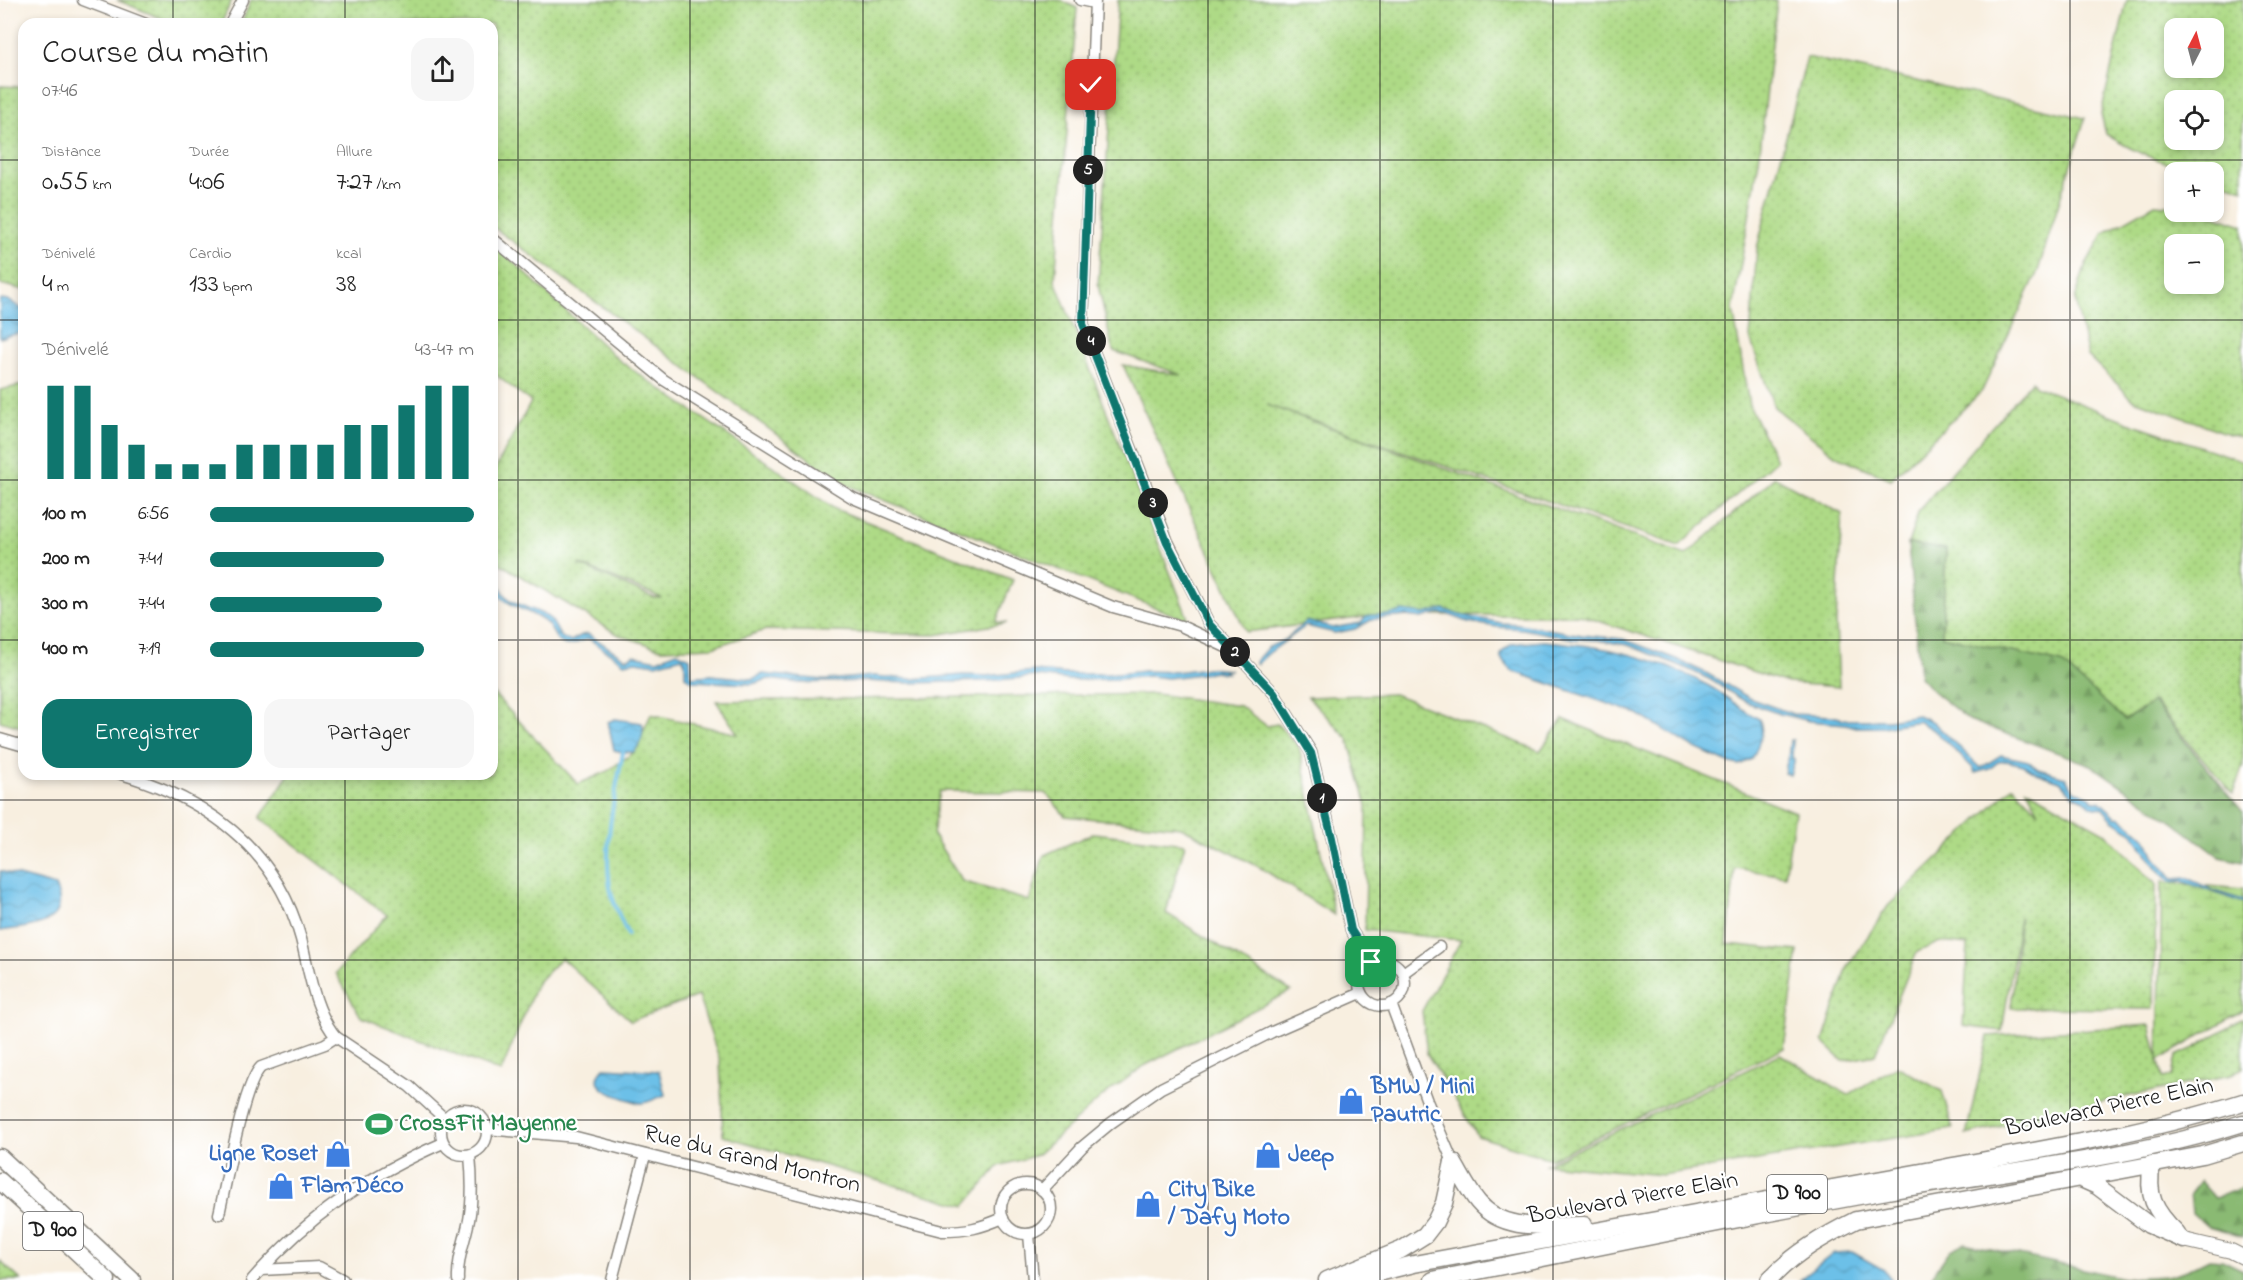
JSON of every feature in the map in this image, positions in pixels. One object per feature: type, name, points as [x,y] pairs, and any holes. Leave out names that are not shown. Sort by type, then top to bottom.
[{"type":"main road","name":"Boulevard Pierre Elain","points":[[1349,1280],[1414,1264],[2105,1137],[2213,1112],[2243,1102]]},
{"type":"main road","name":"Boulevard Pierre Elain","points":[[1433,1280],[1885,1191],[2142,1149],[2202,1136],[2243,1123]]},
{"type":"main road","points":[[1769,1280],[1812,1243],[1856,1220],[2203,1155],[2243,1143]]},
{"type":"main road","name":"D 900","points":[[0,1157],[132,1280]]},
{"type":"main road","points":[[1453,1162],[1478,1202],[1501,1220],[1529,1226],[1631,1224]]},
{"type":"main road","points":[[1327,1280],[1401,1250],[1425,1235],[1435,1222],[1444,1203],[1453,1162]]},
{"type":"main road","points":[[2152,1164],[2149,1181],[2152,1200],[2162,1218],[2184,1240]]},
{"type":"main road","points":[[2079,1178],[2097,1186],[2150,1225],[2184,1240]]},
{"type":"main road","name":"D 900","points":[[0,1181],[106,1280]]},
{"type":"street","points":[[83,0],[130,18]]},
{"type":"street","points":[[233,18],[243,0]]},
{"type":"street","points":[[1080,0],[1094,1],[1083,324],[1167,542],[1209,624],[1274,693],[1311,753],[1351,930],[1371,962]]},
{"type":"street","points":[[498,243],[664,380],[853,498],[1113,607],[1181,626],[1234,651]]},
{"type":"street","points":[[0,740],[18,744]]},
{"type":"street","points":[[141,780],[192,801],[225,824],[254,849],[277,883],[295,919],[323,1018],[336,1037],[409,1086],[445,1119]]},
{"type":"street","points":[[1403,974],[1439,947]]},
{"type":"street","points":[[1386,960],[1393,962],[1403,974],[1405,988],[1397,1000],[1391,1004],[1384,1006],[1370,1003],[1361,993],[1359,979],[1365,966],[1371,962],[1386,960]]},
{"type":"street","points":[[1042,1190],[1082,1147],[1111,1123],[1161,1088],[1272,1032],[1361,993]]},
{"type":"street","points":[[1391,1004],[1419,1081],[1453,1162]]},
{"type":"street","points":[[219,1214],[244,1105],[255,1073],[261,1067],[325,1044],[336,1037]]},
{"type":"street","points":[[466,1109],[480,1115],[487,1129],[482,1148],[470,1155],[455,1154],[443,1143],[441,1130],[445,1119],[451,1113],[466,1109]]},
{"type":"street","name":"Rue du Grand Montron","points":[[487,1129],[576,1137],[942,1230],[964,1231],[979,1228],[1003,1218]]},
{"type":"street","points":[[252,1280],[292,1236],[368,1180],[443,1143]]},
{"type":"street","points":[[458,1280],[458,1268],[472,1200],[470,1155]]},
{"type":"street","points":[[612,1280],[645,1155]]},
{"type":"street","points":[[1027,1184],[1042,1190],[1050,1201],[1051,1215],[1043,1228],[1029,1234],[1013,1231],[1003,1218],[1002,1202],[1011,1189],[1027,1184]]},
{"type":"street","points":[[1029,1234],[1033,1277]]},
{"type":"street","points":[[2184,1240],[2230,1251],[2243,1257]]},
{"type":"street","points":[[261,1270],[319,1267],[343,1280]]},
{"type":"green space","points":[[117,0],[232,0],[224,18],[160,18]]},
{"type":"green space","points":[[251,0],[1060,0],[1077,8],[1055,280],[1189,621],[844,484],[498,230],[498,18],[244,18]]},
{"type":"green space","points":[[1118,0],[1777,0],[1759,160],[1733,309],[1749,405],[1776,460],[1679,546],[1267,405],[1686,555],[1775,477],[1842,514],[1836,623],[1839,687],[1788,683],[1580,615],[1382,615],[1246,632],[1123,365],[1182,375],[1113,351],[1098,285]]},
{"type":"green space","points":[[2127,0],[2243,0],[2243,189],[2224,182],[2224,162],[2164,162],[2130,148],[2106,134],[2101,114]]},
{"type":"green space","points":[[1807,57],[2085,118],[2038,271],[1982,391],[1891,479],[1835,455],[1774,407],[1750,338],[1757,248]]},
{"type":"green space","points":[[0,86],[18,87],[18,288],[0,284]]},
{"type":"green space","points":[[2155,204],[2164,205],[2164,222],[2224,222],[2224,218],[2243,225],[2243,439],[2134,400],[2088,356],[2075,299],[2086,264],[2104,233]]},
{"type":"green space","points":[[498,248],[620,361],[835,509],[1013,580],[996,622],[1007,623],[935,635],[766,630],[713,647],[662,649],[619,635],[498,563],[498,464],[531,402],[498,377]],"holes":[[[579,564],[662,598],[654,598]]]},
{"type":"green space","points":[[2032,381],[2035,386],[2128,422],[2243,461],[2243,765],[2233,794],[2154,702],[2125,720],[2061,663],[1942,636],[1946,550],[1908,544],[1919,510]]},
{"type":"green space","points":[[18,386],[18,726],[0,721],[0,390]]},
{"type":"green space","points":[[1908,544],[1946,549],[1942,636],[2061,663],[2125,720],[2153,702],[2243,812],[2243,862],[2220,857],[2091,765],[1969,720],[1934,692],[1920,677]]},
{"type":"green space","points":[[1155,694],[1240,706],[1267,726],[1277,724],[1299,747],[1334,915],[1261,868],[1181,827],[1065,816],[1046,793],[940,791],[933,835],[962,881],[1029,901],[1044,855],[1094,833],[1185,844],[1166,913],[1291,991],[1144,1066],[1103,1096],[1037,1155],[999,1166],[965,1206],[723,1136],[720,1061],[698,996],[631,1021],[561,958],[537,983],[501,1072],[361,1017],[336,973],[387,915],[260,818],[285,780],[498,780],[498,698],[578,784],[606,772],[634,752],[651,714],[738,734],[716,701]]},
{"type":"green space","points":[[1394,694],[1540,751],[1563,719],[1795,812],[1785,876],[1735,868],[1727,944],[1798,951],[1784,1048],[1551,1159],[1478,1136],[1427,1054],[1422,1011],[1461,940],[1365,930],[1367,805],[1348,739],[1308,697]]},
{"type":"green space","points":[[2013,786],[2039,812],[2027,789],[2104,832],[2156,884],[2154,1009],[2011,1008],[2020,917],[2002,1031],[1963,1026],[1968,945],[1940,942],[1917,952],[1875,1055],[1843,1061],[1823,1042],[1848,966],[1888,906]]},
{"type":"green space","points":[[2162,882],[2243,889],[2243,1010],[2158,1061]]},
{"type":"green space","points":[[2243,1018],[2243,1067],[2231,1075],[2110,1100],[1966,1135],[1988,1036],[2150,1025],[2163,1078],[2172,1076],[2176,1056],[2194,1048]]},
{"type":"green space","points":[[1780,1054],[1848,1095],[1897,1066],[1942,1091],[1953,1129],[1662,1175],[1546,1164]]},
{"type":"green space","points":[[2200,1181],[2215,1198],[2243,1187],[2243,1237],[2208,1227],[2192,1213],[2190,1194]]},
{"type":"green space","points":[[1964,1243],[2124,1278],[2167,1276],[2187,1270],[2209,1259],[2222,1260],[2243,1270],[2243,1280],[1929,1280],[1950,1250]]},
{"type":"green space","points":[[0,1261],[21,1280],[0,1280]]},
{"type":"water","points":[[0,299],[8,300],[18,306],[18,334],[0,338]]},
{"type":"water","points":[[498,582],[507,597],[515,603],[549,618],[565,639],[571,641],[588,634],[626,659],[634,655],[657,660],[677,652],[690,658],[691,677],[711,675],[752,679],[763,674],[825,680],[873,676],[911,679],[963,675],[986,676],[1035,671],[1066,674],[1117,674],[1144,671],[1176,672],[1208,668],[1231,670],[1223,670],[1227,673],[1216,672],[1168,678],[1149,676],[1069,680],[1038,676],[988,681],[909,683],[863,681],[800,683],[769,679],[752,684],[692,681],[685,676],[685,662],[682,657],[656,664],[636,661],[624,663],[589,639],[576,644],[563,644],[537,616],[503,599],[498,593]]},
{"type":"water","points":[[1444,609],[1501,623],[1623,639],[1706,673],[1751,699],[1793,714],[1830,716],[1849,720],[1889,720],[1918,715],[1933,722],[1981,768],[2001,755],[2028,761],[2038,769],[2065,777],[2074,790],[2090,797],[2093,801],[2099,801],[2143,836],[2172,879],[2187,878],[2215,891],[2243,900],[2243,903],[2182,881],[2171,882],[2157,869],[2132,832],[2113,820],[2102,808],[2092,806],[2073,795],[2060,781],[2037,773],[2024,765],[2006,761],[1998,762],[1989,769],[1975,773],[1973,768],[1936,732],[1918,721],[1883,727],[1856,727],[1809,721],[1780,714],[1746,702],[1709,679],[1628,645],[1497,627],[1468,622],[1439,613],[1422,618],[1407,616],[1373,619],[1355,629],[1335,633],[1306,626],[1257,664],[1255,662],[1267,648],[1286,639],[1307,621],[1333,628],[1361,623],[1371,615],[1387,615],[1403,611],[1423,614]]},
{"type":"water","points":[[1543,641],[1608,649],[1629,654],[1669,667],[1709,686],[1759,719],[1762,729],[1752,759],[1739,765],[1726,762],[1693,747],[1638,714],[1512,671],[1501,658],[1501,653],[1512,644]]},
{"type":"water","points":[[615,719],[642,723],[642,738],[634,752],[614,750],[608,722]]},
{"type":"water","points":[[1790,740],[1793,740],[1792,758],[1795,759],[1790,775],[1784,773]]},
{"type":"water","points":[[0,871],[55,886],[59,899],[58,909],[53,916],[35,925],[0,931]]},
{"type":"water","points":[[604,1068],[659,1071],[665,1095],[642,1103],[615,1095],[600,1085],[599,1075]]},
{"type":"water","points":[[1852,1252],[1884,1270],[1892,1280],[1800,1280],[1834,1253]]},
{"type":"waterway","points":[[623,752],[611,819],[608,870],[613,900],[628,935]]},
{"type":"place","name":"BMW / Mini Pautric","points":[[1351,1101]]},
{"type":"place","name":"CrossFit Mayenne","points":[[379,1124]]},
{"type":"place","name":"Ligne Roset","points":[[338,1154]]},
{"type":"place","name":"Jeep","points":[[1268,1155]]},
{"type":"place","name":"FlamDéco","points":[[281,1186]]},
{"type":"place","name":"City Bike / Dafy Moto","points":[[1148,1204]]},
{"type":"route","points":[[1091,85],[1083,324],[1094,347],[1167,542],[1209,624],[1274,693],[1311,753],[1351,930],[1371,962]]}]
